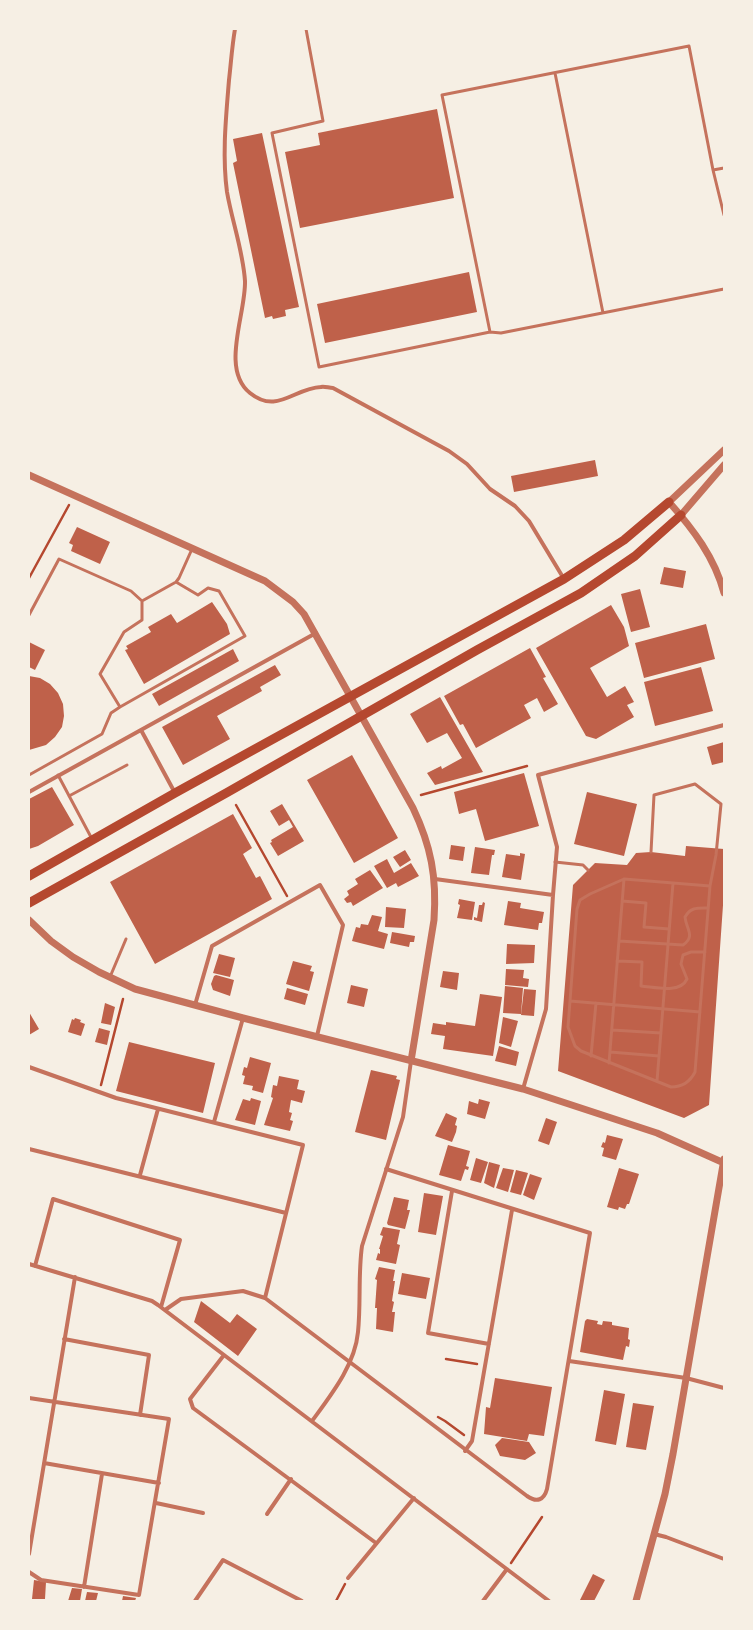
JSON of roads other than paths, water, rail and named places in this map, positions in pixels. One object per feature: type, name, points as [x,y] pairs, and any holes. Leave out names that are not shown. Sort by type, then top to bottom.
[{"type":"main road","points":[[29,876],[175,793],[352,697],[564,579],[624,540],[669,502]]},
{"type":"main road","points":[[29,903],[602,580],[650,544],[681,515]]},
{"type":"street","points":[[235,29],[224,160],[227,192],[245,280],[244,301],[235,358],[236,374],[241,383],[258,399],[267,402],[279,402],[307,390],[321,386],[333,388],[449,451],[467,464],[490,488],[515,506],[529,521],[564,579]]},
{"type":"street","points":[[724,450],[669,502],[681,515],[715,566],[724,593]]},
{"type":"street","points":[[681,515],[724,465]]},
{"type":"street","points":[[29,475],[192,547],[265,581],[281,591],[304,614],[316,633],[421,824],[430,848],[435,879],[434,920],[402,1117],[362,1246],[359,1263],[358,1333],[349,1361],[334,1391],[312,1421]]},
{"type":"street","points":[[29,792],[316,633]]},
{"type":"street","points":[[523,1089],[546,1009],[557,847],[538,775],[724,725]]},
{"type":"street","points":[[141,730],[175,793]]},
{"type":"street","points":[[435,879],[553,895]]},
{"type":"street","points":[[195,1005],[212,946],[320,885],[343,925],[317,1036]]},
{"type":"street","points":[[29,920],[51,941],[73,957],[135,989],[523,1089],[657,1133],[724,1161],[665,1494],[636,1601]]},
{"type":"street","points":[[214,1122],[243,1018]]},
{"type":"street","points":[[29,1066],[99,1093],[303,1145],[265,1298]]},
{"type":"street","points":[[140,1175],[158,1109]]},
{"type":"street","points":[[29,1149],[140,1175],[286,1213]]},
{"type":"street","points":[[165,1310],[181,1299],[243,1291],[265,1298],[465,1451],[533,1500],[539,1500],[545,1496],[590,1233],[512,1210],[386,1169]]},
{"type":"street","points":[[452,1191],[428,1333],[489,1344]]},
{"type":"street","points":[[35,1266],[53,1199],[180,1240],[161,1307]]},
{"type":"street","points":[[465,1451],[472,1441],[512,1210]]},
{"type":"street","points":[[29,1264],[152,1301],[549,1601]]},
{"type":"street","points":[[29,1554],[55,1403],[74,1277]]},
{"type":"street","points":[[64,1339],[149,1355],[140,1414]]},
{"type":"street","points":[[224,1355],[190,1399],[193,1408],[376,1543]]},
{"type":"street","points":[[569,1361],[686,1378],[724,1388]]},
{"type":"street","points":[[29,1398],[169,1419],[156,1503],[139,1595],[41,1580],[29,1572]]},
{"type":"street","points":[[44,1463],[159,1483]]},
{"type":"street","points":[[84,1587],[102,1474]]},
{"type":"street","points":[[267,1514],[291,1480]]},
{"type":"street","points":[[348,1578],[414,1498]]},
{"type":"street","points":[[156,1503],[203,1514]]},
{"type":"street","points":[[654,1534],[666,1537],[724,1559]]},
{"type":"street","points":[[195,1601],[223,1560],[302,1601]]},
{"type":"street","points":[[483,1601],[507,1569]]},
{"type":"lane","points":[[306,29],[323,121],[272,133],[319,368],[490,332],[501,334],[724,289]]},
{"type":"lane","points":[[490,332],[442,95],[689,46],[713,170],[724,215]]},
{"type":"lane","points":[[555,73],[603,313]]},
{"type":"lane","points":[[713,170],[724,168]]},
{"type":"lane","points":[[142,601],[176,582],[192,547]]},
{"type":"lane","points":[[29,615],[59,559],[131,591],[142,601],[142,620],[124,632],[100,674],[120,707]]},
{"type":"lane","points":[[29,775],[102,734],[111,713],[120,707],[245,636],[219,591],[208,588],[198,595],[176,582]]},
{"type":"lane","points":[[69,796],[127,765]]},
{"type":"lane","points":[[58,775],[93,840]]},
{"type":"lane","points":[[651,852],[654,795],[695,784],[721,804],[716,855],[710,886],[695,1072],[692,1079],[678,1087],[671,1087],[591,1056],[575,1046],[568,1027],[577,910],[580,900],[590,894],[624,880],[710,886]]},
{"type":"lane","points":[[556,862],[583,865],[588,870]]},
{"type":"lane","points":[[609,1063],[624,880]]},
{"type":"lane","points":[[657,1081],[673,883]]},
{"type":"lane","points":[[622,901],[646,903],[644,927],[669,929]]},
{"type":"lane","points":[[619,941],[678,945],[687,942],[691,932],[685,917],[689,911],[694,908],[708,908]]},
{"type":"lane","points":[[110,977],[126,939]]},
{"type":"lane","points":[[617,961],[642,962],[641,986],[678,988],[684,984],[687,975],[681,964],[683,955],[691,952],[705,952]]},
{"type":"lane","points":[[570,1001],[700,1012]]},
{"type":"lane","points":[[591,1056],[596,1003]]},
{"type":"lane","points":[[612,1030],[661,1033]]},
{"type":"lane","points":[[610,1052],[659,1056]]}]
